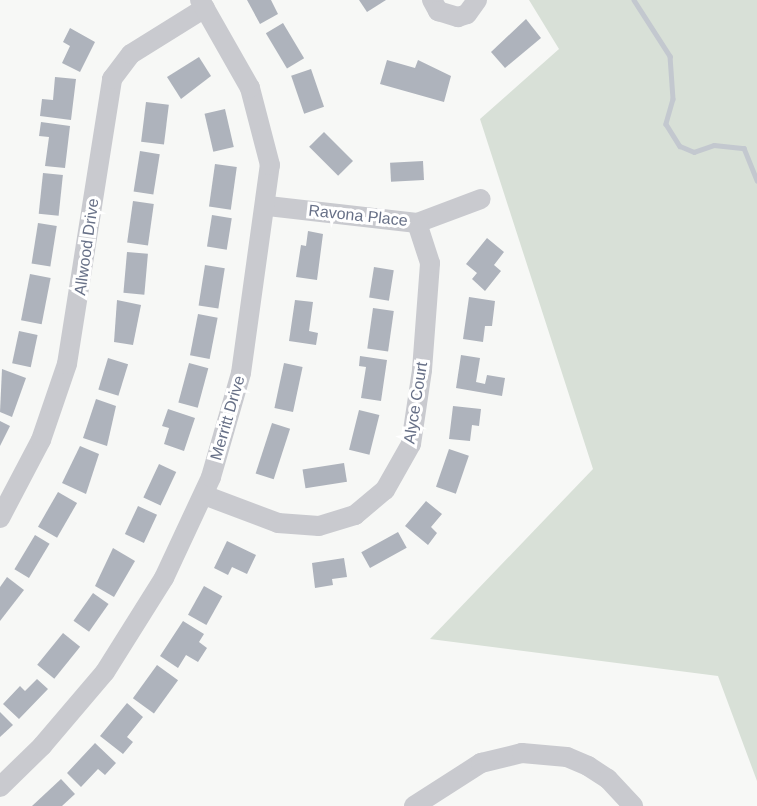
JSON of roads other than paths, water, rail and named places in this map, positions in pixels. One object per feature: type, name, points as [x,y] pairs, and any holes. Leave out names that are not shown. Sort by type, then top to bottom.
[{"type":"street","points":[[432,0],[438,11],[458,17],[467,14],[477,0]]},
{"type":"street","name":"Merritt Drive","points":[[0,787],[42,746],[105,672],[164,578],[204,495],[241,373],[268,206],[270,165],[260,111],[202,4]]},
{"type":"street","name":"Allwood Drive","points":[[0,518],[41,440],[67,364],[112,79],[131,54],[202,4]]},
{"type":"street","name":"Ravona Place","points":[[268,206],[417,223],[481,199]]},
{"type":"street","name":"Alyce Court","points":[[204,495],[278,523],[319,526],[355,515],[385,490],[411,444],[422,370],[430,262],[417,223]]},
{"type":"street","points":[[414,806],[481,763],[522,753],[556,755],[588,766],[608,778],[633,806]]},
{"type":"waterway","points":[[634,0],[670,56],[673,99],[666,124],[680,146],[694,152],[714,145],[744,148],[757,181]]}]
